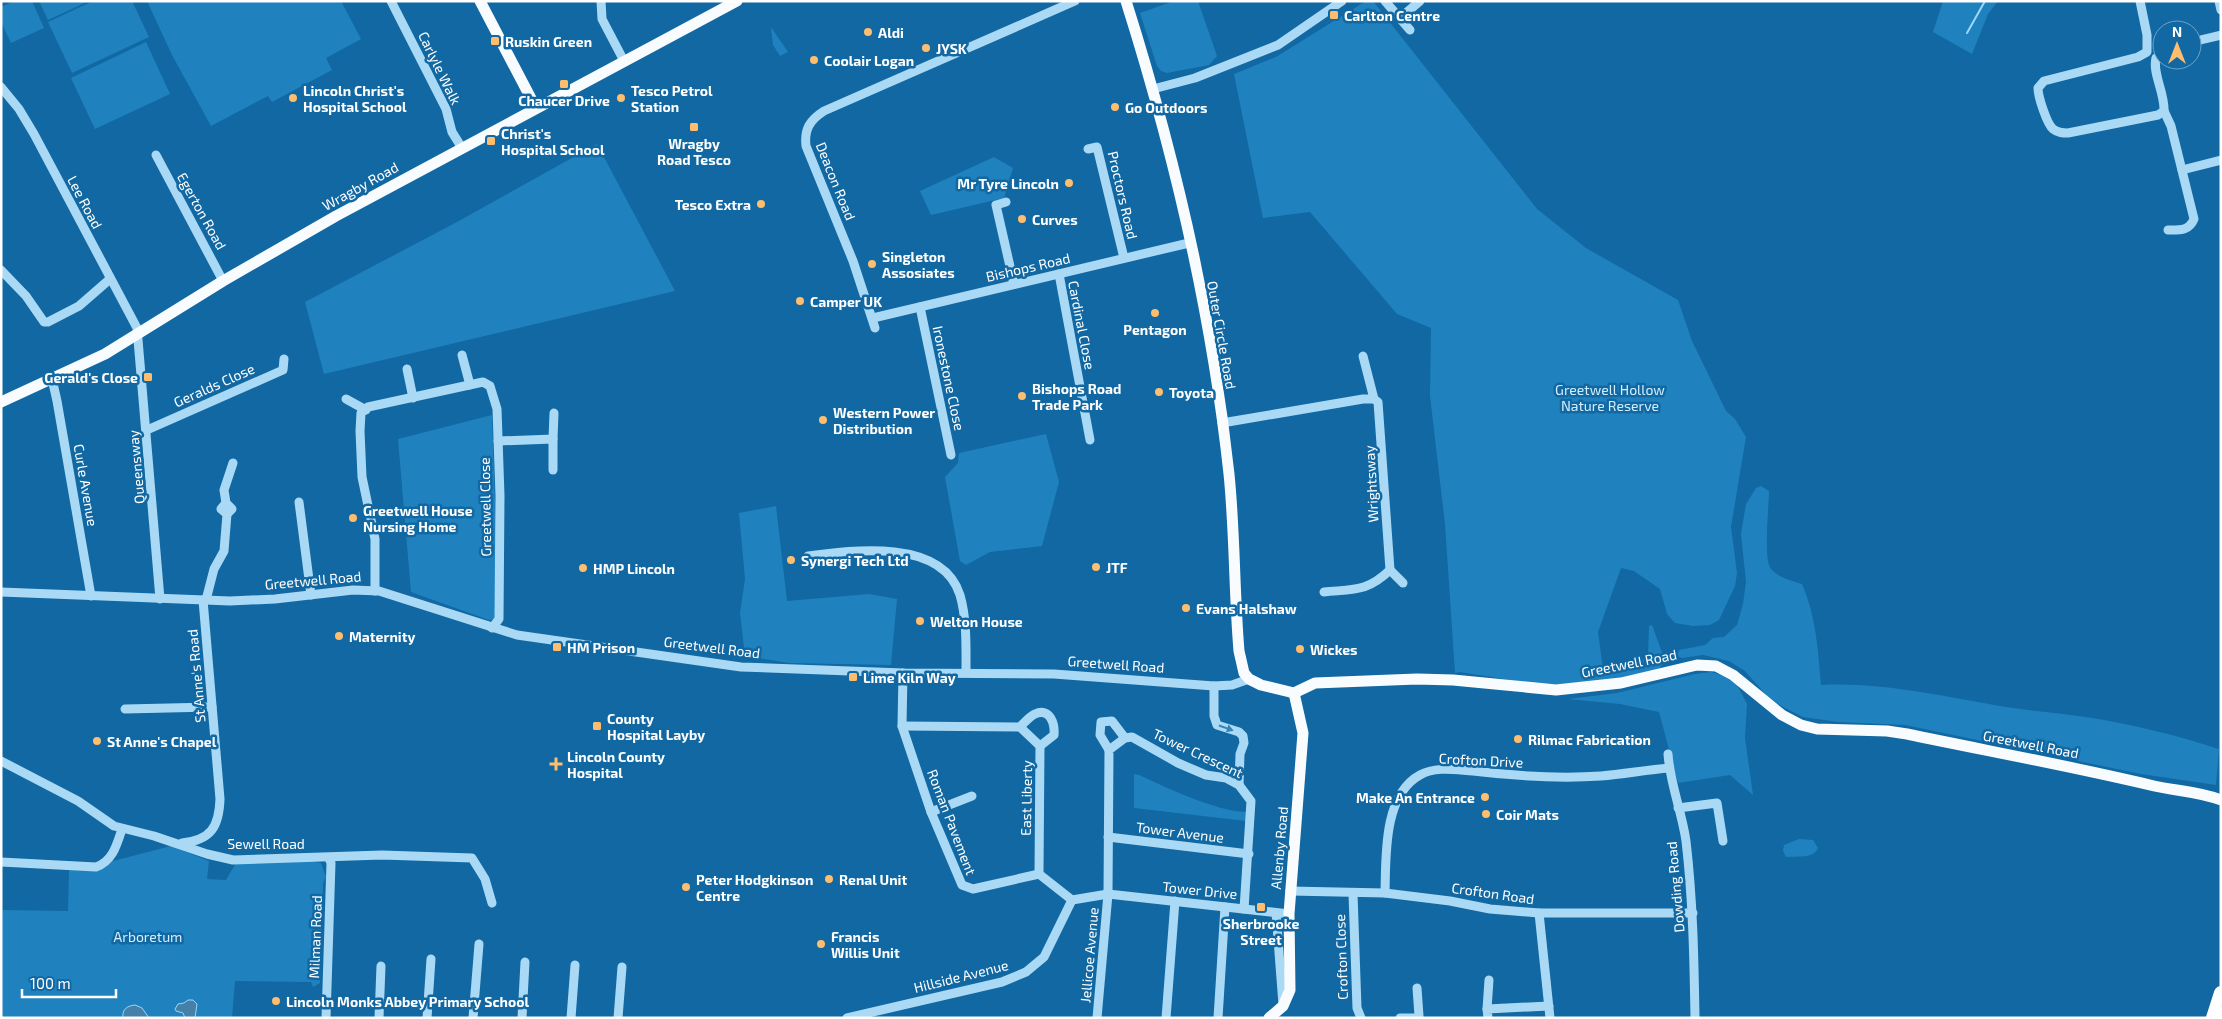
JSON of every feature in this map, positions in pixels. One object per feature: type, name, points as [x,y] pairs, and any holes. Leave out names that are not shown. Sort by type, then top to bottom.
[{"type":"highway","points":[[2213,1018],[2221,993]]},
{"type":"main road","points":[[480,1],[536,108]]},
{"type":"main road","name":"Wragby Road","points":[[1,402],[105,354],[223,281],[336,216],[737,1]]},
{"type":"main road","name":"Outer Circle Road","points":[[1126,1],[1153,89],[1210,343],[1230,492],[1239,651],[1244,672],[1248,679]]},
{"type":"main road","name":"Greetwell Road","points":[[1294,693],[1315,682],[1417,679],[1453,680],[1556,690],[1621,683],[1688,667],[1716,666],[1733,674],[1782,715],[1801,724],[1817,728],[1887,731],[1907,734],[2093,771],[2160,788],[2204,794],[2221,800]]},
{"type":"main road","points":[[1248,679],[1261,685],[1294,693]]},
{"type":"main road","name":"Allenby Road","points":[[1283,1006],[1290,990],[1290,891],[1298,816],[1302,733],[1294,693]]},
{"type":"main road","name":"Greetwell Road","points":[[2204,794],[2221,791]]},
{"type":"main road","points":[[1270,1018],[1283,1006]]},
{"type":"street","name":"Carlyle Walk","points":[[390,1],[446,108],[452,132],[462,148]]},
{"type":"street","points":[[600,1],[602,19],[624,61]]},
{"type":"street","name":"Deacon Road","points":[[875,328],[853,261],[806,146],[806,131],[814,117],[857,96],[1075,1]]},
{"type":"street","points":[[1153,89],[1195,78],[1278,45],[1342,1]]},
{"type":"street","points":[[1386,1],[1410,30]]},
{"type":"street","points":[[1400,18],[1420,1]]},
{"type":"street","points":[[2140,1],[2148,35],[2146,52]]},
{"type":"street","points":[[2219,1],[2221,10]]},
{"type":"street","points":[[2202,40],[2221,35]]},
{"type":"street","points":[[2146,52],[2152,57]]},
{"type":"street","points":[[2146,52],[2138,57],[2044,81],[2038,88],[2038,95],[2052,128],[2059,133],[2068,133],[2158,115],[2164,111]]},
{"type":"street","points":[[2156,70],[2164,101],[2164,111],[2171,126],[2194,219],[2191,225],[2184,230],[2168,230]]},
{"type":"street","name":"Lee Road","points":[[1,87],[10,96],[34,134],[138,333]]},
{"type":"street","points":[[1,101],[10,96]]},
{"type":"street","name":"Proctors Road","points":[[1088,149],[1097,148],[1124,258]]},
{"type":"street","name":"Egerton Road","points":[[156,155],[223,281]]},
{"type":"street","points":[[2182,170],[2221,160]]},
{"type":"street","points":[[1006,202],[996,204],[1014,284]]},
{"type":"street","name":"Bishops Road","points":[[872,318],[1189,243]]},
{"type":"street","points":[[1,270],[26,296],[44,322],[48,322],[79,306],[110,278]]},
{"type":"street","name":"Cardinal Close","points":[[1059,274],[1090,440]]},
{"type":"street","name":"Ironestone Close","points":[[920,307],[951,455]]},
{"type":"street","name":"Queensway","points":[[138,333],[160,598]]},
{"type":"street","points":[[346,399],[364,411],[470,385],[462,355]]},
{"type":"street","name":"Wrightsway","points":[[1363,356],[1374,399],[1378,402],[1380,408],[1390,570]]},
{"type":"street","name":"Geralds Close","points":[[147,430],[283,370],[284,359]]},
{"type":"street","points":[[407,369],[413,398]]},
{"type":"street","name":"Curle Avenue","points":[[52,380],[91,596]]},
{"type":"street","name":"Greetwell Close","points":[[470,385],[483,382],[490,386],[497,409],[500,496],[499,619],[492,628]]},
{"type":"street","points":[[1222,423],[1374,399]]},
{"type":"street","points":[[364,411],[360,431],[362,477],[375,539],[375,591]]},
{"type":"street","points":[[553,470],[554,413]]},
{"type":"street","points":[[498,441],[553,439]]},
{"type":"street","name":"St Anne's Road","points":[[180,844],[194,842],[206,837],[214,827],[219,814],[205,600],[214,569],[224,551],[226,514],[221,509],[226,503],[225,485],[233,462]]},
{"type":"street","points":[[299,502],[311,595]]},
{"type":"street","points":[[808,556],[867,551],[895,552],[916,556],[937,564],[952,579],[960,595],[964,619],[966,672]]},
{"type":"street","points":[[1324,592],[1366,588],[1378,582],[1390,570],[1403,583]]},
{"type":"street","name":"Greetwell Road","points":[[1,592],[205,600],[268,600],[352,590],[375,591],[517,635],[741,667],[903,673],[1063,674],[1214,686],[1232,685],[1248,679]]},
{"type":"street","name":"Roman Pavement","points":[[903,673],[902,726],[932,812],[962,885],[973,889],[1039,874]]},
{"type":"street","points":[[1214,686],[1214,716],[1217,724],[1239,732],[1243,736],[1244,743],[1240,754],[1239,785]]},
{"type":"street","points":[[125,709],[212,707]]},
{"type":"street","points":[[902,726],[1020,728],[1034,714],[1041,713],[1050,717],[1055,725],[1054,735],[1040,746]]},
{"type":"street","points":[[1039,874],[1072,900],[1108,894],[1110,750],[1100,736],[1101,722],[1112,721],[1125,738],[1110,750]]},
{"type":"street","name":"East Liberty","points":[[1020,728],[1040,746],[1039,874]]},
{"type":"street","name":"Tower Crescent","points":[[1125,738],[1132,738],[1206,775],[1226,778],[1239,785],[1250,801],[1244,909]]},
{"type":"street","name":"Dowding Road","points":[[1668,754],[1669,768],[1685,838],[1694,913],[1695,1018]]},
{"type":"street","name":"Sewell Road","points":[[1,761],[78,801],[114,826],[233,860],[382,855],[472,858],[485,879],[492,903]]},
{"type":"street","name":"Crofton Drive","points":[[1385,893],[1386,843],[1393,808],[1406,789],[1420,775],[1437,770],[1454,770],[1521,776],[1602,776],[1669,768]]},
{"type":"street","points":[[932,812],[972,796]]},
{"type":"street","points":[[1678,808],[1717,803],[1723,841]]},
{"type":"street","points":[[1,862],[96,867],[105,864],[110,858],[122,829]]},
{"type":"street","name":"Tower Avenue","points":[[1108,837],[1248,854]]},
{"type":"street","name":"Milman Road","points":[[326,1018],[331,863],[329,858]]},
{"type":"street","name":"Crofton Road","points":[[1290,891],[1353,894],[1385,893],[1450,901],[1490,909],[1539,913],[1694,913]]},
{"type":"street","name":"Tower Drive","points":[[1108,894],[1289,914]]},
{"type":"street","name":"Jellicoe Avenue","points":[[1098,1018],[1108,894]]},
{"type":"street","name":"Crofton Close","points":[[1353,894],[1357,1008],[1361,1018]]},
{"type":"street","name":"Hillside Avenue","points":[[847,1018],[1002,982],[1026,972],[1044,958],[1072,900]]},
{"type":"street","points":[[1166,1018],[1175,901]]},
{"type":"street","points":[[1218,1018],[1224,906]]},
{"type":"street","points":[[1276,913],[1283,1006]]},
{"type":"street","points":[[1539,913],[1550,1018]]},
{"type":"street","points":[[473,1018],[479,944]]},
{"type":"street","points":[[427,1018],[431,958]]},
{"type":"street","points":[[522,1018],[526,962]]},
{"type":"street","points":[[570,1018],[575,965]]},
{"type":"street","points":[[378,1018],[381,966]]},
{"type":"street","points":[[618,1018],[622,967]]},
{"type":"street","points":[[1489,980],[1488,1013],[1550,1006]]},
{"type":"street","points":[[1400,1018],[1419,1017],[1416,988]]},
{"type":"green space","points":[[14,1],[32,1],[44,28],[11,43],[1,22],[1,7]]},
{"type":"green space","points":[[39,1],[89,1],[48,20]]},
{"type":"green space","points":[[93,1],[132,1],[149,37],[72,73],[48,22]]},
{"type":"green space","points":[[147,1],[341,1],[361,39],[326,58],[332,70],[272,102],[268,96],[211,126],[172,55]]},
{"type":"green space","points":[[1174,1],[1198,1],[1217,56],[1209,65],[1167,73],[1161,71],[1157,66],[1140,13]]},
{"type":"green space","name":"Greetwell Hollow Nature Reserve","points":[[1366,1],[1373,1],[1537,209],[1586,248],[1678,300],[1692,341],[1726,411],[1735,419],[1746,437],[1731,527],[1737,573],[1735,586],[1719,620],[1710,625],[1693,626],[1675,623],[1667,614],[1660,589],[1634,571],[1621,568],[1598,632],[1603,669],[1648,657],[1649,626],[1652,625],[1664,658],[1664,663],[1658,670],[1631,677],[1568,686],[1542,685],[1460,672],[1455,673],[1445,524],[1430,396],[1431,328],[1397,314],[1310,212],[1263,218],[1234,74],[1276,57]]},
{"type":"green space","points":[[1943,1],[1998,1],[1988,14],[1972,54],[1933,32]]},
{"type":"green space","points":[[771,27],[788,52],[780,56],[773,45]]},
{"type":"green space","points":[[146,42],[170,94],[95,129],[71,78]]},
{"type":"green space","points":[[597,144],[675,291],[324,374],[305,302],[457,222]]},
{"type":"green space","points":[[994,157],[1013,168],[1004,198],[931,215],[920,191]]},
{"type":"green space","points":[[492,415],[499,619],[489,620],[411,592],[398,439]]},
{"type":"green space","points":[[1046,434],[1059,482],[1042,546],[990,552],[966,565],[960,561],[945,477],[958,463],[959,453]]},
{"type":"green space","points":[[1761,486],[1769,491],[1767,555],[1769,564],[1771,569],[1778,575],[1802,584],[1813,621],[1821,685],[1868,686],[1914,691],[2006,707],[2103,720],[2170,735],[2219,749],[2216,785],[2141,774],[1905,725],[1838,722],[1803,717],[1767,696],[1745,671],[1729,661],[1703,655],[1682,658],[1677,656],[1679,650],[1705,645],[1713,638],[1724,637],[1737,625],[1743,604],[1746,582],[1741,534],[1746,504],[1756,488]]},
{"type":"green space","points":[[776,506],[787,601],[869,594],[897,599],[891,665],[789,663],[745,656],[740,613],[745,579],[739,513]]},
{"type":"green space","points":[[1711,672],[1725,676],[1737,685],[1747,704],[1745,738],[1753,795],[1730,775],[1678,783],[1659,712],[1620,704],[1568,699],[1617,693],[1695,674]]},
{"type":"green space","points":[[1134,774],[1220,808],[1246,812],[1246,821],[1134,808]]},
{"type":"green space","points":[[1799,839],[1813,840],[1818,848],[1816,852],[1799,857],[1786,857],[1783,851],[1784,845]]},
{"type":"green space","name":"Arboretum","points":[[171,846],[209,861],[207,879],[226,880],[236,863],[309,861],[321,863],[326,877],[323,883],[320,983],[313,987],[311,982],[235,981],[232,1018],[1,1018],[1,910],[68,911],[69,870],[98,869],[113,861]]},
{"type":"shaded area","points":[[193,1000],[197,1004],[195,1018],[185,1018],[183,1013],[175,1009],[178,1004]]},
{"type":"shaded area","points":[[135,1005],[142,1008],[149,1018],[123,1018],[123,1012],[126,1008]]},
{"type":"waterway","points":[[1967,33],[1985,1]]},
{"type":"place","name":"Carlton Centre","points":[[1334,15]]},
{"type":"place","name":"Aldi","points":[[868,32]]},
{"type":"place","name":"Ruskin Green","points":[[495,41]]},
{"type":"place","name":"JYSK","points":[[926,48]]},
{"type":"place","name":"Coolair Logan","points":[[814,60]]},
{"type":"place","name":"Chaucer Drive","points":[[564,84]]},
{"type":"place","name":"Lincoln Christ's Hospital School","points":[[293,98]]},
{"type":"place","name":"Tesco Petrol Station","points":[[621,98]]},
{"type":"place","name":"Go Outdoors","points":[[1115,107]]},
{"type":"place","name":"Wragby Road Tesco","points":[[694,127]]},
{"type":"place","name":"Christ's Hospital School","points":[[491,141]]},
{"type":"place","name":"Mr Tyre Lincoln","points":[[1069,183]]},
{"type":"place","name":"Tesco Extra","points":[[761,204]]},
{"type":"place","name":"Curves","points":[[1022,219]]},
{"type":"place","name":"Singleton Assosiates","points":[[872,264]]},
{"type":"place","name":"Camper UK","points":[[800,301]]},
{"type":"place","name":"Pentagon","points":[[1155,313]]},
{"type":"place","name":"Gerald's Close","points":[[148,377]]},
{"type":"place","name":"Toyota","points":[[1159,392]]},
{"type":"place","name":"Bishops Road Trade Park","points":[[1022,396]]},
{"type":"place","name":"Western Power Distribution","points":[[823,420]]},
{"type":"place","name":"Greetwell House Nursing Home","points":[[353,518]]},
{"type":"place","name":"Synergi Tech Ltd","points":[[791,560]]},
{"type":"place","name":"JTF","points":[[1096,567]]},
{"type":"place","name":"HMP Lincoln","points":[[583,568]]},
{"type":"place","name":"Evans Halshaw","points":[[1186,608]]},
{"type":"place","name":"Welton House","points":[[920,621]]},
{"type":"place","name":"Maternity","points":[[339,636]]},
{"type":"place","name":"HM Prison","points":[[557,647]]},
{"type":"place","name":"Wickes","points":[[1300,649]]},
{"type":"place","name":"Lime Kiln Way","points":[[853,677]]},
{"type":"place","name":"County Hospital Layby","points":[[597,726]]},
{"type":"place","name":"Rilmac Fabrication","points":[[1518,739]]},
{"type":"place","name":"St Anne's Chapel","points":[[97,741]]},
{"type":"place","name":"Lincoln County Hospital","points":[[556,764]]},
{"type":"place","name":"Make An Entrance","points":[[1485,797]]},
{"type":"place","name":"Coir Mats","points":[[1486,814]]},
{"type":"place","name":"Renal Unit","points":[[829,879]]},
{"type":"place","name":"Peter Hodgkinson Centre","points":[[686,887]]},
{"type":"place","name":"Sherbrooke Street","points":[[1261,907]]},
{"type":"place","name":"Francis Willis Unit","points":[[821,944]]},
{"type":"place","name":"Lincoln Monks Abbey Primary School","points":[[276,1001]]}]
